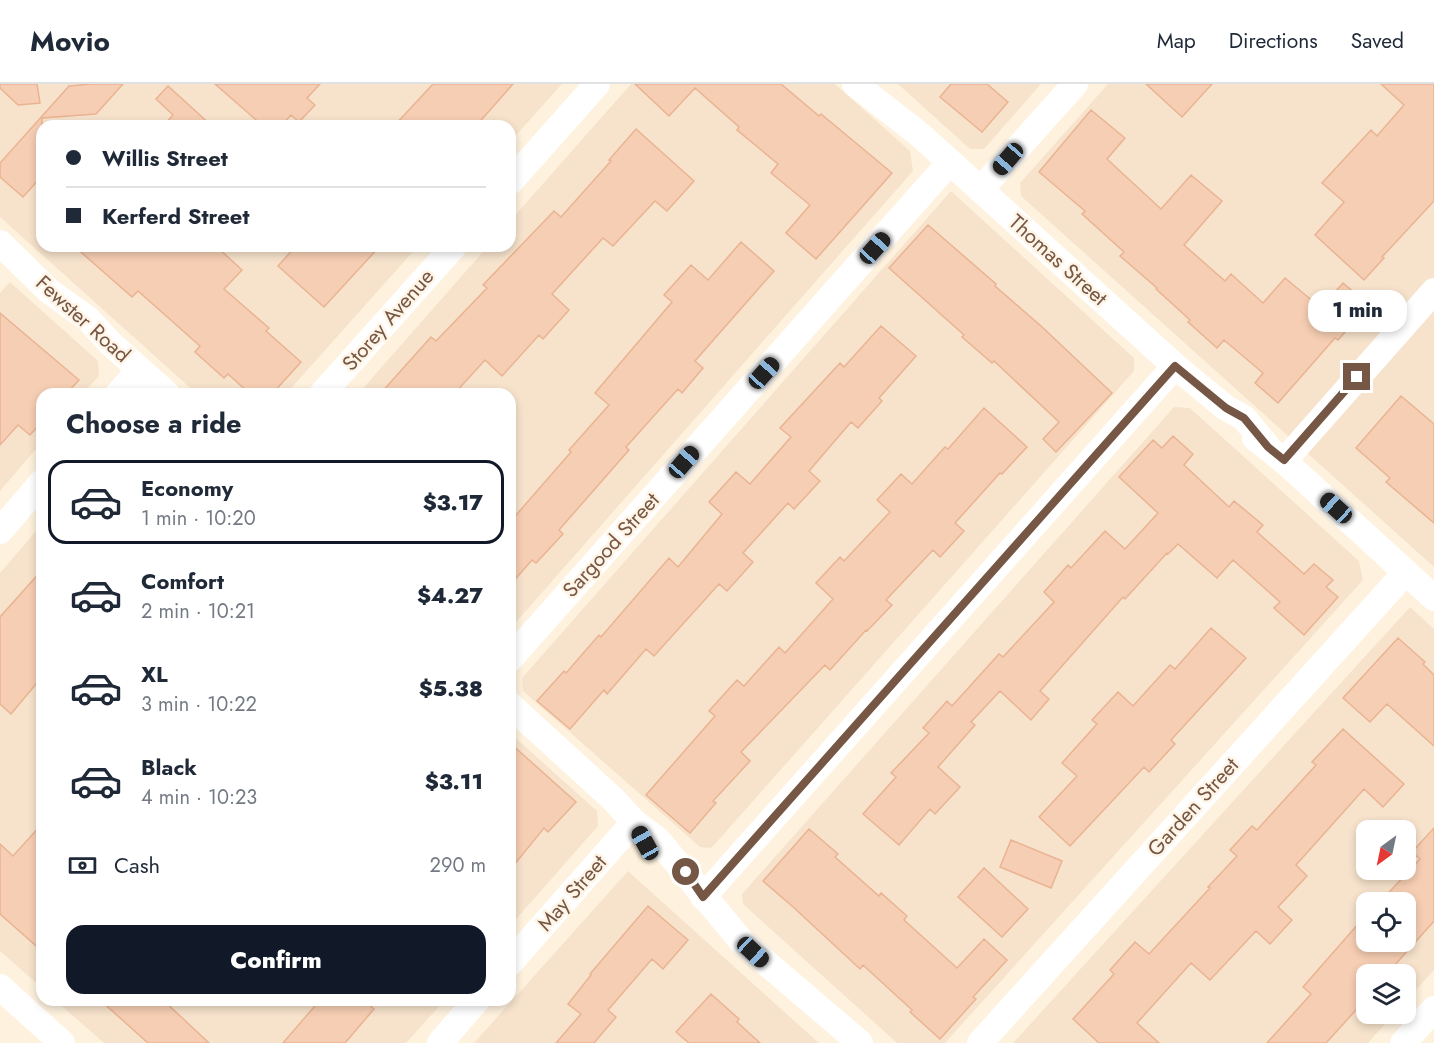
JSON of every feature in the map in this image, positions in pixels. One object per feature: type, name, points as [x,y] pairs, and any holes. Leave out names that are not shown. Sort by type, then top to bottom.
[{"type":"street","points":[[516,175],[597,84]]},
{"type":"street","name":"Thomas Street","points":[[855,84],[951,162],[1197,385],[1219,415],[1276,454],[1434,598]]},
{"type":"street","name":"Thomas Street","points":[[873,84],[890,99],[919,134]]},
{"type":"street","points":[[981,189],[1075,84]]},
{"type":"street","name":"Sargood Street","points":[[516,652],[951,162]]},
{"type":"street","name":"Fewster Road","points":[[0,243],[49,291],[88,319],[110,344],[160,388]]},
{"type":"street","name":"Storey Avenue","points":[[327,388],[449,252]]},
{"type":"street","points":[[1276,454],[1434,291]]},
{"type":"street","points":[[703,897],[1175,366]]},
{"type":"street","points":[[123,388],[139,370]]},
{"type":"street","points":[[0,531],[36,489]]},
{"type":"street","name":"Garden Street","points":[[980,1043],[1406,572]]},
{"type":"street","points":[[516,710],[614,800],[634,822],[658,840],[742,942],[860,1043]]},
{"type":"street","name":"May Street","points":[[516,956],[634,822]]},
{"type":"street","points":[[0,987],[62,1043]]},
{"type":"street","points":[[440,1043],[472,1006]]},
{"type":"street","points":[[1403,1043],[1434,1009]]},
{"type":"shaded area","points":[[0,84],[562,84],[516,135],[516,120],[36,120],[36,249],[0,217]]},
{"type":"shaded area","points":[[631,84],[835,84],[910,151],[913,171],[516,622],[516,388],[363,388],[483,252],[516,252],[516,214]]},
{"type":"shaded area","points":[[898,84],[1041,84],[984,149],[970,149]]},
{"type":"shaded area","points":[[1108,84],[1434,84],[1434,567],[1021,196],[1020,183]]},
{"type":"shaded area","points":[[951,191],[1134,358],[1134,371],[715,844],[711,848],[700,847],[523,691],[522,678]]},
{"type":"shaded area","points":[[39,252],[413,252],[291,388],[190,388]]},
{"type":"shaded area","points":[[10,282],[98,361],[99,376],[88,388],[36,388],[36,449],[0,491],[0,293]]},
{"type":"shaded area","points":[[1174,407],[1190,408],[1359,561],[1363,580],[945,1043],[897,1043],[743,904],[742,894]]},
{"type":"shaded area","points":[[36,531],[36,983],[0,951],[0,573]]},
{"type":"shaded area","points":[[1410,607],[1434,629],[1434,970],[1416,990],[1416,964],[1356,964],[1356,1024],[1385,1024],[1368,1043],[1013,1043]]},
{"type":"shaded area","points":[[516,738],[597,811],[598,826],[516,919]]},
{"type":"shaded area","points":[[628,871],[819,1043],[474,1043],[507,1006],[516,1006],[516,996]]},
{"type":"shaded area","points":[[62,1006],[439,1006],[406,1043],[104,1043]]},
{"type":"building","points":[[0,84],[37,84],[40,103],[18,105],[0,88]]},
{"type":"building","points":[[123,84],[96,114],[39,120],[69,86]]},
{"type":"building","points":[[215,84],[320,84],[307,98],[315,105],[301,120],[297,120],[291,115],[286,120],[256,120]]},
{"type":"building","points":[[433,84],[513,84],[481,120],[400,120]]},
{"type":"building","points":[[635,84],[781,84],[892,173],[816,259],[786,233],[810,205],[771,173],[778,164],[737,130],[739,127],[695,88],[669,116]]},
{"type":"building","points":[[951,84],[987,84],[1008,102],[982,132],[940,97]]},
{"type":"building","points":[[1146,84],[1212,84],[1182,117]]},
{"type":"building","points":[[1381,84],[1434,84],[1434,201],[1364,280],[1315,235],[1344,202],[1322,183],[1371,130],[1377,136],[1404,105]]},
{"type":"building","points":[[168,86],[205,120],[168,120],[173,115],[156,99]]},
{"type":"building","points":[[1091,110],[1125,138],[1107,159],[1161,209],[1191,175],[1222,201],[1184,245],[1225,281],[1231,274],[1263,303],[1285,278],[1321,308],[1343,283],[1369,305],[1338,340],[1335,338],[1278,403],[1255,383],[1263,373],[1224,340],[1217,348],[1188,322],[1190,320],[1120,256],[1124,252],[1082,214],[1085,211],[1039,172]]},
{"type":"building","points":[[36,123],[36,183],[23,197],[0,177],[0,163]]},
{"type":"building","points":[[636,129],[694,181],[667,211],[655,201],[613,246],[603,238],[552,294],[569,310],[543,339],[539,335],[502,376],[485,360],[459,388],[385,388],[431,337],[436,341],[487,288],[483,285],[554,211],[561,217],[611,161],[609,160]]},
{"type":"building","points":[[928,225],[996,284],[995,286],[1112,393],[1056,452],[1043,439],[1059,422],[994,361],[992,363],[962,337],[964,335],[889,268]]},
{"type":"building","points":[[741,242],[774,271],[695,361],[703,368],[682,393],[678,389],[626,447],[629,450],[559,530],[563,534],[536,563],[532,560],[516,578],[516,515],[609,405],[595,393],[672,302],[664,295],[691,265],[708,280]]},
{"type":"building","points":[[81,252],[222,252],[242,270],[224,289],[269,328],[266,331],[301,362],[277,388],[243,388],[228,374],[224,378],[195,352],[200,346],[138,291],[132,297]]},
{"type":"building","points":[[291,252],[374,252],[324,307],[278,266]]},
{"type":"building","points":[[0,313],[79,380],[72,388],[36,388],[36,428],[30,435],[18,425],[0,445]]},
{"type":"building","points":[[881,326],[916,356],[879,398],[882,401],[858,428],[851,422],[809,471],[820,481],[794,509],[788,503],[743,553],[753,562],[727,591],[719,584],[654,656],[646,649],[607,694],[604,690],[570,729],[537,701],[564,671],[566,673],[599,635],[601,637],[669,558],[678,567],[722,514],[709,502],[736,472],[750,484],[791,437],[780,428],[840,363],[844,367]]},
{"type":"building","points":[[1401,396],[1434,424],[1434,523],[1386,482],[1390,478],[1356,448]]},
{"type":"building","points":[[984,408],[1027,447],[955,523],[964,531],[940,557],[933,550],[886,600],[892,605],[830,670],[825,665],[741,752],[750,761],[713,801],[716,803],[690,833],[646,795],[715,716],[709,711],[737,680],[744,686],[779,647],[785,653],[833,599],[816,583],[840,557],[844,561],[890,512],[877,500],[901,474],[912,484],[945,447],[948,449]]},
{"type":"building","points":[[1173,436],[1193,454],[1184,465],[1229,507],[1234,501],[1263,525],[1257,532],[1304,574],[1314,564],[1333,580],[1326,587],[1338,597],[1304,635],[1274,608],[1280,602],[1233,560],[1217,578],[1178,544],[1125,599],[1123,597],[1040,691],[1049,699],[1031,720],[1000,691],[971,722],[975,725],[938,767],[960,787],[935,814],[930,809],[899,845],[863,814],[896,777],[891,773],[929,733],[923,728],[947,701],[952,706],[999,654],[1003,657],[1054,602],[1044,592],[1068,565],[1071,568],[1105,531],[1125,549],[1158,513],[1119,477],[1153,440],[1162,448]]},
{"type":"building","points":[[36,577],[36,684],[11,714],[0,704],[0,617]]},
{"type":"building","points":[[1211,628],[1246,658],[1171,740],[1175,744],[1149,772],[1144,767],[1070,846],[1039,817],[1077,776],[1062,763],[1097,724],[1092,720],[1118,692],[1133,706],[1170,665],[1175,669]]},
{"type":"building","points":[[1398,638],[1425,662],[1423,664],[1434,675],[1434,746],[1387,704],[1370,722],[1343,698]]},
{"type":"building","points":[[1343,729],[1404,784],[1383,807],[1364,789],[1296,865],[1307,876],[1278,907],[1292,920],[1270,944],[1256,931],[1210,980],[1191,963],[1137,1023],[1159,1043],[1099,1043],[1073,1019],[1114,974],[1110,970],[1135,942],[1149,954],[1237,856],[1230,850],[1252,826],[1257,830],[1316,765],[1312,762]]},
{"type":"building","points":[[516,748],[576,802],[548,832],[544,828],[516,863]]},
{"type":"building","points":[[1434,828],[1434,921],[1416,941],[1416,892],[1389,892],[1400,880],[1416,880],[1416,863],[1420,859],[1416,856],[1416,848]]},
{"type":"building","points":[[809,829],[838,854],[835,857],[879,896],[881,893],[907,916],[904,920],[957,968],[984,939],[1007,960],[973,997],[976,999],[940,1039],[863,965],[860,969],[763,881]]},
{"type":"building","points":[[36,831],[36,946],[0,914],[0,844],[13,856]]},
{"type":"building","points":[[1011,840],[1062,861],[1051,888],[1000,867]]},
{"type":"building","points":[[984,868],[1028,909],[1002,937],[958,897]]},
{"type":"building","points":[[648,906],[688,940],[663,969],[652,959],[608,1010],[616,1017],[594,1043],[556,1043],[581,1014],[568,1004],[590,974]]},
{"type":"building","points":[[1356,926],[1356,952],[1406,952],[1396,964],[1356,964],[1356,1010],[1326,1043],[1267,1043],[1311,994],[1303,987]]},
{"type":"building","points":[[711,994],[739,1019],[737,1022],[760,1043],[689,1043],[676,1032]]},
{"type":"building","points":[[107,1006],[169,1006],[209,1043],[148,1043]]},
{"type":"building","points":[[315,1006],[371,1006],[374,1009],[345,1043],[283,1043]]},
{"type":"route","points":[[686,872],[703,897],[1175,366],[1226,408],[1244,418],[1253,426],[1268,447],[1284,460],[1357,377]]}]
